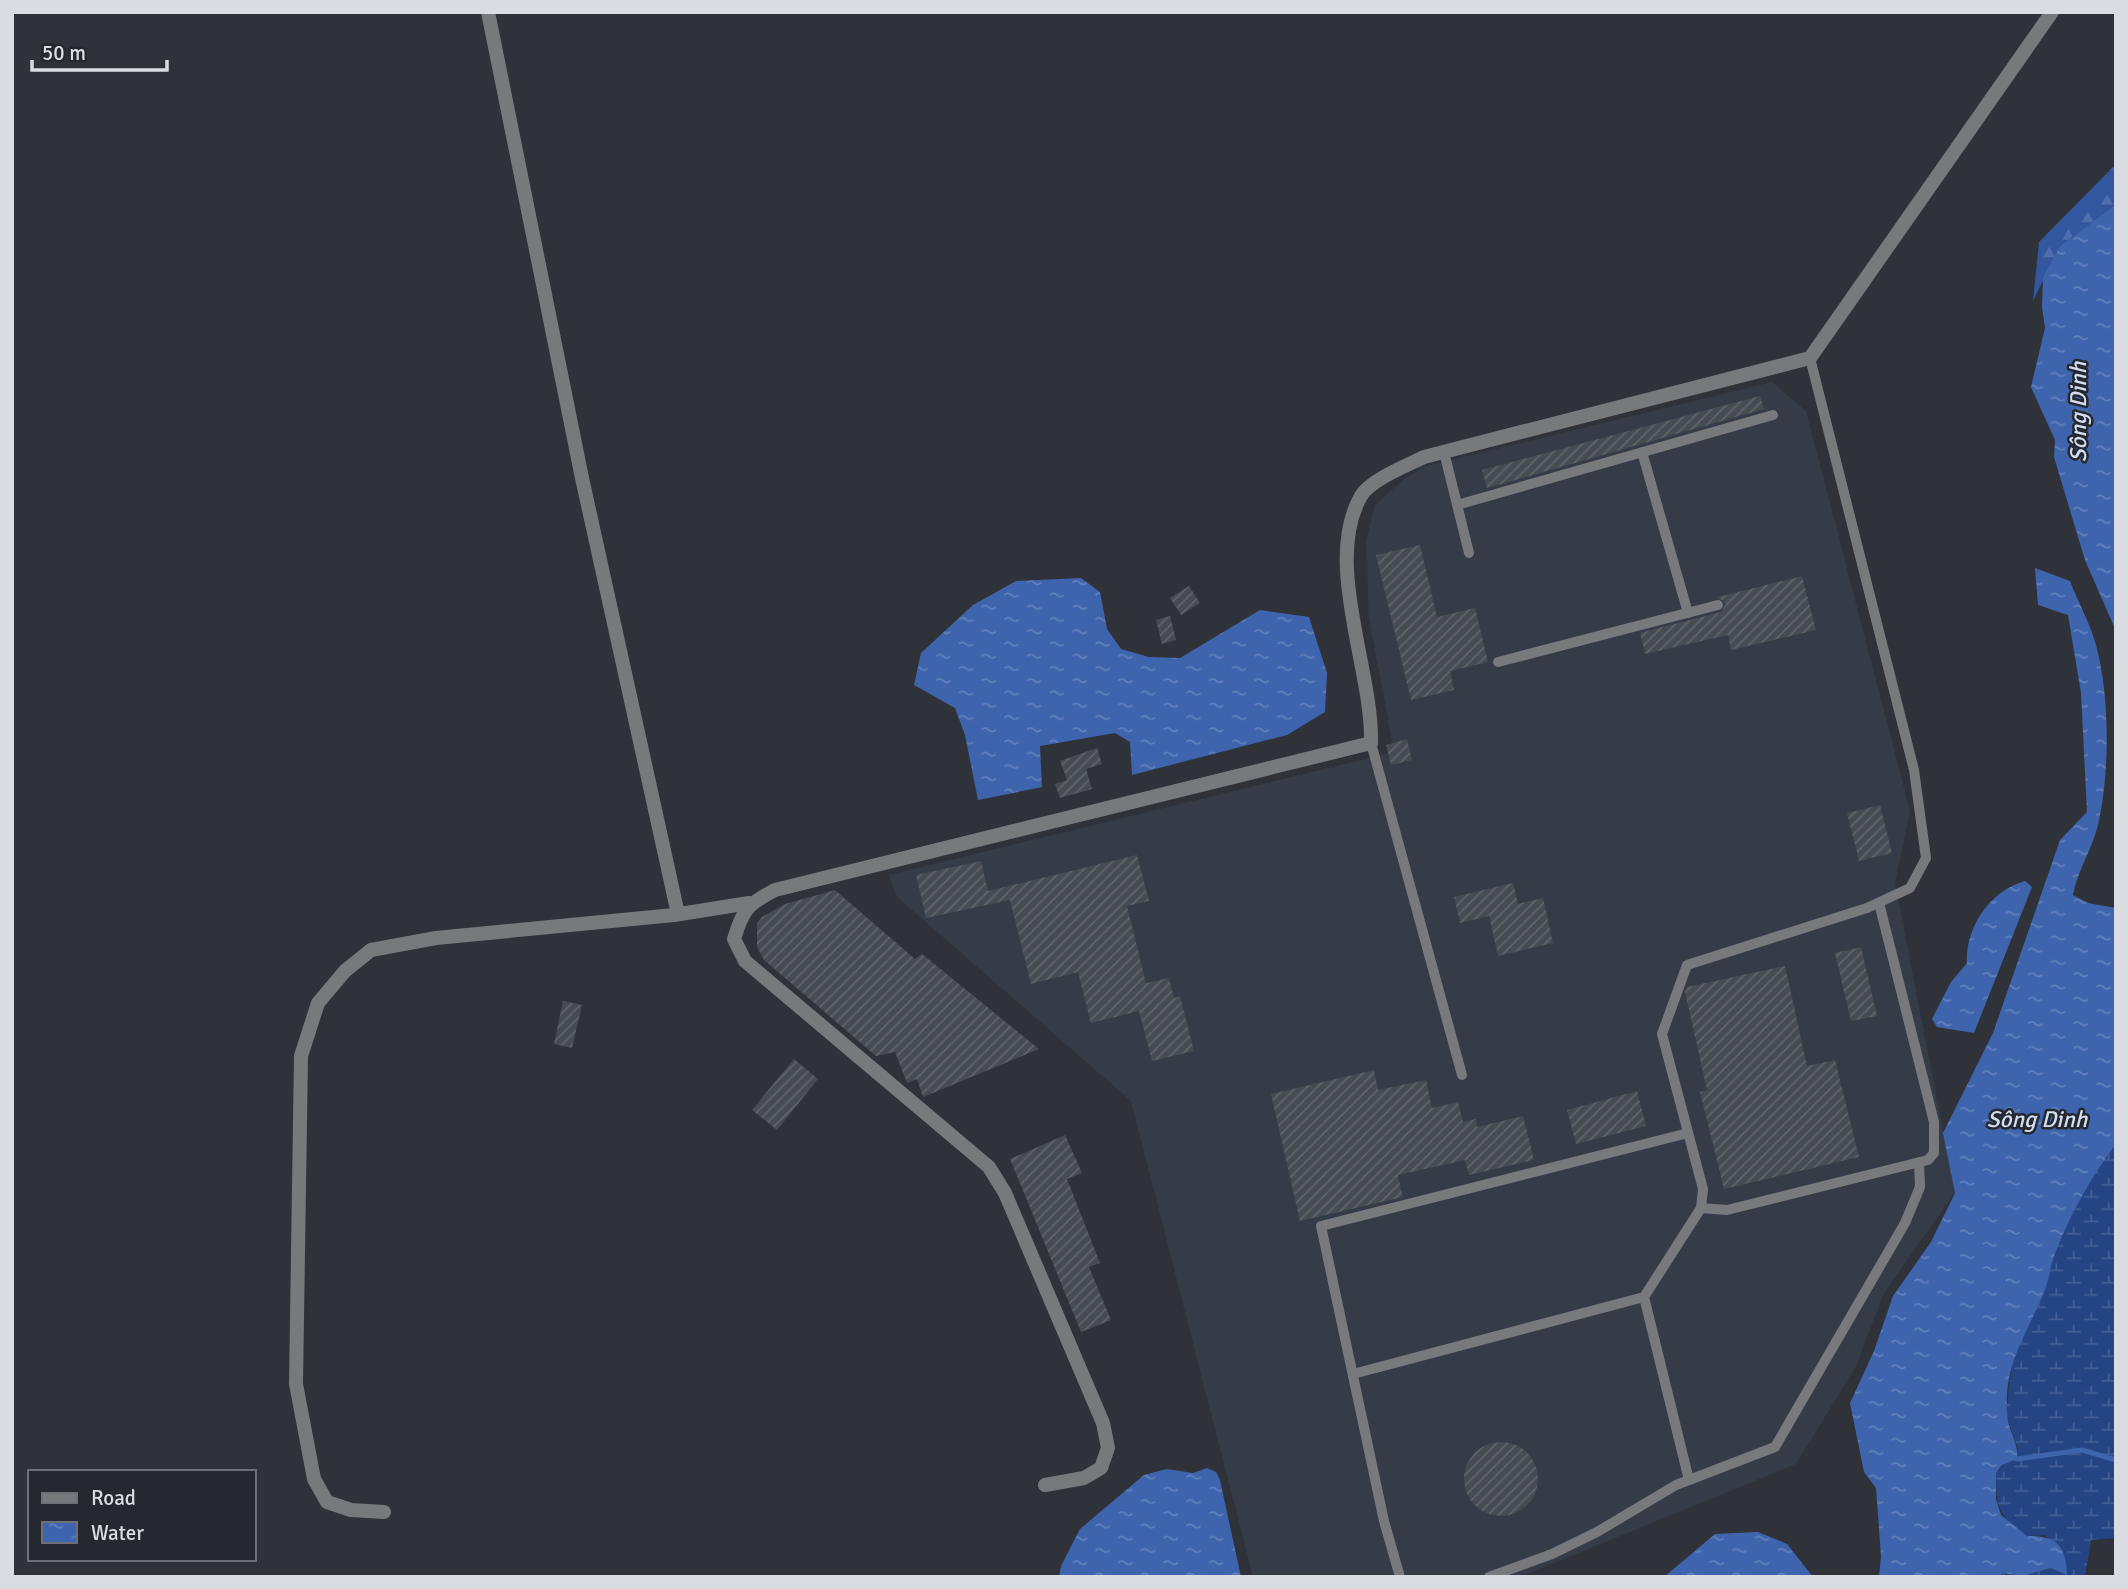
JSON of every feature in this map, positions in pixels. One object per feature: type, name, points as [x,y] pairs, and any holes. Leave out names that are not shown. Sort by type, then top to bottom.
[{"type":"street","points":[[488,12],[582,478],[678,914]]},
{"type":"street","points":[[384,1512],[351,1510],[327,1502],[314,1479],[296,1384],[301,1056],[318,1003],[345,971],[371,950],[436,938],[678,914],[749,903],[775,890],[1371,743],[1372,712],[1345,566],[1350,527],[1361,494],[1388,475],[1424,457],[1810,358],[2053,12]]},
{"type":"street","points":[[749,903],[734,939],[745,961],[989,1167],[1005,1193],[1103,1423],[1108,1448],[1101,1468],[1084,1478],[1045,1485]]},
{"type":"lane","points":[[1353,1374],[1644,1297],[1701,1208],[1703,1189],[1661,1034],[1687,965],[1879,903],[1910,888],[1926,858],[1914,770],[1810,358]]},
{"type":"lane","points":[[1457,505],[1773,415]]},
{"type":"lane","points":[[1444,452],[1469,553]]},
{"type":"lane","points":[[1642,452],[1688,613]]},
{"type":"lane","points":[[1498,662],[1718,606]]},
{"type":"lane","points":[[1371,743],[1462,1075]]},
{"type":"lane","points":[[1701,1208],[1727,1210],[1928,1160],[1934,1153],[1934,1122],[1879,903]]},
{"type":"lane","points":[[1400,1577],[1384,1521],[1321,1226],[1688,1133]]},
{"type":"lane","points":[[1489,1577],[1552,1554],[1689,1480],[1775,1447],[1905,1223],[1920,1187],[1919,1162]]},
{"type":"lane","points":[[1644,1297],[1689,1480]]},
{"type":"shaded area","points":[[1772,382],[1806,411],[1910,811],[1895,883],[1955,1192],[1884,1293],[1855,1368],[1796,1464],[1520,1577],[1253,1577],[1131,1101],[896,896],[889,875],[1394,752],[1369,618],[1366,542],[1375,505],[1404,479],[1426,466]]},
{"type":"green space","points":[[2116,164],[2116,204],[2060,246],[2033,301],[2039,242]]},
{"type":"green space","points":[[2116,1144],[2116,1538],[2091,1540],[2085,1577],[1997,1577],[2002,1573],[2023,1576],[2051,1568],[2067,1574],[2045,1535],[2027,1536],[2004,1516],[1998,1503],[1996,1473],[2018,1449],[2006,1414],[2013,1355],[2046,1286],[2054,1253],[2075,1209],[2093,1174]]},
{"type":"water","name":"Sông Dinh","points":[[2116,204],[2116,631],[2085,560],[2054,457],[2055,440],[2031,387],[2045,328],[2042,307],[2043,278],[2060,246]]},
{"type":"water","name":"Sông Dinh","points":[[2035,568],[2070,581],[2091,629],[2101,665],[2107,735],[2105,782],[2098,825],[2073,895],[2088,903],[2116,908],[2116,1144],[2090,1182],[2068,1223],[2054,1255],[2046,1287],[2019,1347],[2009,1377],[2007,1394],[2007,1412],[2017,1459],[2002,1465],[1996,1473],[1996,1499],[2001,1515],[2027,1536],[2046,1538],[2058,1544],[2065,1557],[2067,1575],[2051,1568],[2023,1576],[2003,1573],[1997,1577],[1879,1577],[1881,1556],[1876,1488],[1864,1472],[1850,1403],[1874,1351],[1893,1296],[1931,1242],[1955,1193],[1943,1133],[1993,1033],[2060,840],[2087,812],[2081,693],[2068,615],[2038,605]]},
{"type":"water","points":[[1081,578],[1100,592],[1107,629],[1121,649],[1149,657],[1180,658],[1260,610],[1309,617],[1327,673],[1325,712],[1287,735],[1132,775],[1130,742],[1115,733],[1040,746],[1042,787],[978,800],[965,735],[955,708],[914,685],[921,653],[973,605],[1016,581]]},
{"type":"water","points":[[2025,881],[2032,887],[1974,1033],[1937,1027],[1932,1019],[1951,982],[1967,963],[1970,936],[1982,912],[2001,893]]},
{"type":"water","points":[[1207,1468],[1216,1472],[1220,1480],[1241,1577],[1059,1577],[1061,1566],[1080,1529],[1144,1475],[1167,1469],[1193,1473]]},
{"type":"water","points":[[1758,1532],[1787,1544],[1813,1577],[1664,1577],[1715,1534]]},
{"type":"building","points":[[1760,396],[1764,409],[1487,488],[1482,470]]},
{"type":"building","points":[[1420,545],[1437,617],[1475,608],[1488,662],[1450,671],[1454,690],[1411,700],[1376,555]]},
{"type":"building","points":[[1802,576],[1816,630],[1731,650],[1728,635],[1645,654],[1640,633],[1721,612],[1726,604],[1718,597]]},
{"type":"building","points":[[1189,586],[1200,603],[1181,615],[1170,598]]},
{"type":"building","points":[[1170,616],[1176,640],[1162,644],[1156,620]]},
{"type":"building","points":[[1407,739],[1412,760],[1391,765],[1386,745]]},
{"type":"building","points":[[1097,748],[1102,764],[1086,769],[1092,789],[1060,798],[1055,784],[1067,780],[1060,761]]},
{"type":"building","points":[[1880,805],[1892,853],[1859,861],[1847,813]]},
{"type":"building","points":[[1137,855],[1149,901],[1127,906],[1146,983],[1169,978],[1174,998],[1180,996],[1194,1051],[1152,1061],[1139,1011],[1091,1023],[1078,972],[1031,984],[1010,900],[926,918],[916,875],[981,861],[988,891]]},
{"type":"building","points":[[1513,883],[1518,904],[1543,898],[1553,943],[1498,956],[1489,916],[1460,923],[1454,897]]},
{"type":"building","points":[[835,890],[915,959],[922,954],[1039,1049],[923,1097],[917,1079],[907,1083],[895,1052],[876,1056],[764,960],[757,947],[757,924],[762,917],[785,904]]},
{"type":"building","points":[[1861,947],[1877,1016],[1851,1021],[1835,953]]},
{"type":"building","points":[[1785,966],[1807,1066],[1835,1060],[1859,1157],[1724,1189],[1700,1092],[1707,1090],[1685,992],[1687,987]]},
{"type":"building","points":[[563,1001],[582,1005],[572,1048],[554,1044]]},
{"type":"building","points":[[794,1059],[818,1079],[777,1130],[752,1110]]},
{"type":"building","points":[[1374,1070],[1378,1090],[1426,1080],[1432,1108],[1458,1102],[1463,1122],[1476,1119],[1477,1127],[1523,1116],[1534,1160],[1469,1175],[1465,1160],[1398,1175],[1403,1197],[1300,1221],[1271,1094]]},
{"type":"building","points":[[1637,1091],[1646,1126],[1576,1144],[1567,1110]]},
{"type":"building","points":[[1065,1135],[1082,1173],[1067,1179],[1100,1263],[1089,1267],[1111,1320],[1081,1332],[1010,1159]]},
{"type":"building","points":[[1494,1442],[1508,1442],[1522,1448],[1532,1458],[1538,1479],[1532,1500],[1522,1510],[1508,1516],[1494,1516],[1480,1510],[1470,1500],[1464,1486],[1464,1472],[1470,1458],[1480,1448]]},
{"type":"waterway","points":[[2017,1459],[2082,1450],[2116,1460]]}]
